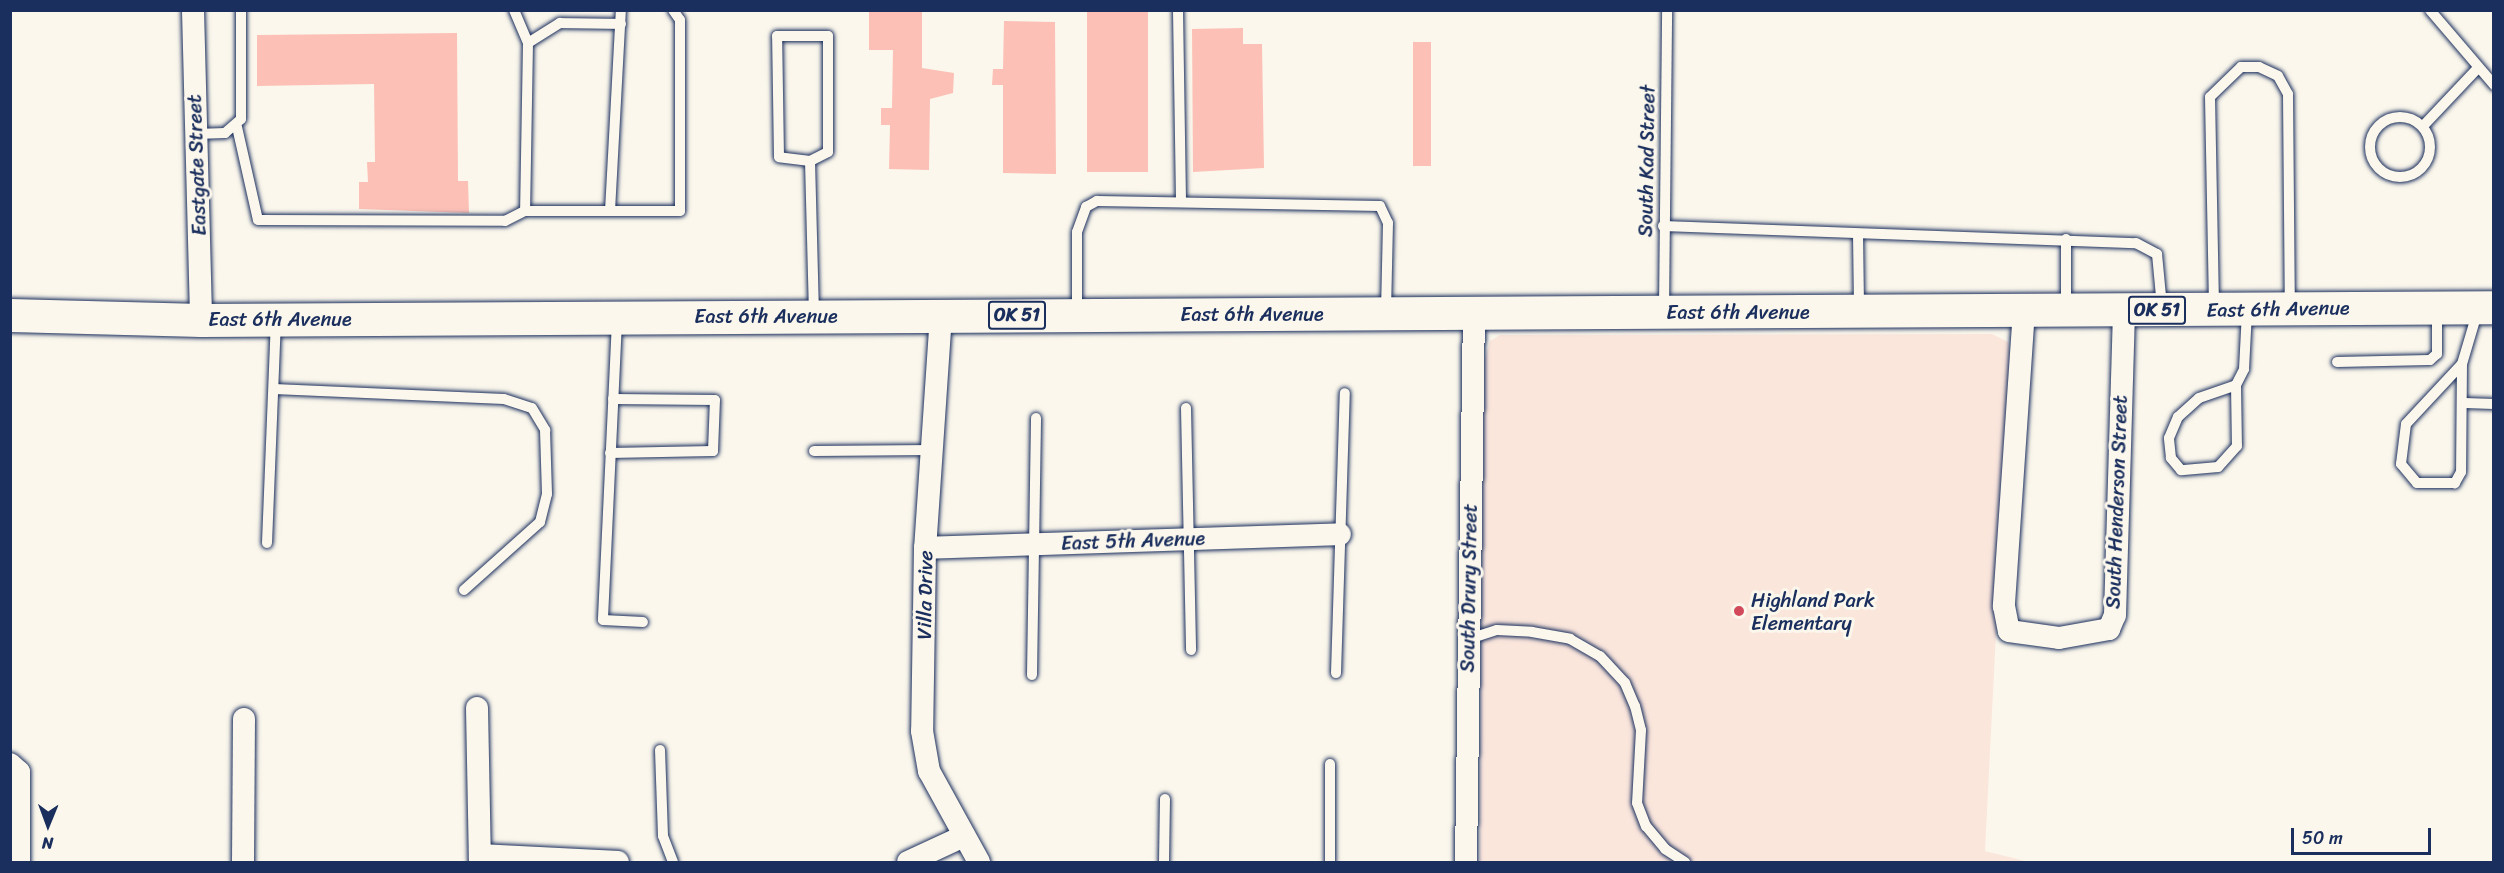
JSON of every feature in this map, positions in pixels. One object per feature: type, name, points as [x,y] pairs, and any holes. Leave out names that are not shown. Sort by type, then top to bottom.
[{"type":"main road","name":"East 6th Avenue","points":[[10,315],[201,320],[2124,311],[2486,307]]},
{"type":"street","name":"Eastgate Street","points":[[193,10],[201,320]]},
{"type":"street","name":"South Henderson Street","points":[[2024,310],[2004,606],[2008,631],[2059,638],[2109,629],[2115,615],[2124,311]]},
{"type":"street","name":"South Drury Street","points":[[1466,862],[1474,313]]},
{"type":"street","name":"Villa Drive","points":[[941,315],[925,548],[922,731],[929,771],[979,862]]},
{"type":"street","name":"East 5th Avenue","points":[[925,548],[1340,534]]},
{"type":"street","points":[[477,708],[480,859],[618,862]]},
{"type":"street","points":[[243,862],[244,719]]},
{"type":"street","points":[[10,764],[19,772],[19,862]]},
{"type":"street","points":[[909,862],[964,836]]},
{"type":"lane","points":[[241,10],[243,86],[237,127],[258,220],[505,220],[525,211],[680,211],[680,20],[675,11]]},
{"type":"lane","points":[[514,10],[528,43],[525,211]]},
{"type":"lane","points":[[610,211],[621,10]]},
{"type":"lane","points":[[1178,10],[1181,202]]},
{"type":"lane","name":"South Kad Street","points":[[1664,312],[1663,226],[1667,10]]},
{"type":"lane","points":[[2430,10],[2493,85]]},
{"type":"lane","points":[[528,43],[560,23],[621,24]]},
{"type":"lane","points":[[777,36],[828,36],[828,152],[810,161],[779,157],[777,36]]},
{"type":"lane","points":[[2215,309],[2210,97],[2241,67],[2259,67],[2278,76],[2288,94],[2290,308]]},
{"type":"lane","points":[[2425,124],[2403,114],[2380,121],[2373,151],[2383,174],[2404,180],[2416,175],[2426,154],[2425,124],[2478,68]]},
{"type":"lane","points":[[196,134],[237,127]]},
{"type":"lane","points":[[810,161],[814,316]]},
{"type":"lane","points":[[1077,315],[1077,232],[1086,207],[1097,201],[1380,206],[1388,223],[1385,314]]},
{"type":"lane","points":[[1663,226],[2066,239],[2149,246],[2161,264],[2162,310]]},
{"type":"lane","points":[[1858,234],[1859,311]]},
{"type":"lane","points":[[2066,239],[2066,310]]},
{"type":"lane","points":[[2337,362],[2430,360],[2437,354],[2438,307]]},
{"type":"lane","points":[[2462,364],[2465,453],[2455,483],[2417,483],[2401,464],[2406,424],[2462,364],[2486,307]]},
{"type":"lane","points":[[2236,385],[2199,398],[2178,417],[2169,438],[2171,459],[2181,470],[2218,467],[2237,446],[2236,385],[2244,369],[2247,309]]},
{"type":"lane","points":[[617,318],[603,620],[643,622]]},
{"type":"lane","points":[[267,543],[276,319]]},
{"type":"lane","points":[[274,389],[504,399],[532,408],[546,430],[547,494],[540,522],[464,590]]},
{"type":"lane","points":[[1336,673],[1344,393]]},
{"type":"lane","points":[[610,453],[713,451],[715,400],[613,399]]},
{"type":"lane","points":[[2465,403],[2493,404]]},
{"type":"lane","points":[[1186,408],[1191,650]]},
{"type":"lane","points":[[1032,675],[1036,418]]},
{"type":"lane","points":[[814,451],[932,450]]},
{"type":"lane","points":[[1468,639],[1497,630],[1532,632],[1570,639],[1600,656],[1624,683],[1635,706],[1641,730],[1637,803],[1646,826],[1665,849],[1685,862]]},
{"type":"lane","points":[[660,750],[663,836],[673,862]]},
{"type":"lane","points":[[1330,764],[1330,862]]},
{"type":"lane","points":[[1164,862],[1165,800]]},
{"type":"shaded area","name":"Highland Park Elementary","points":[[1992,334],[2008,342],[2010,355],[1985,851],[2029,862],[1480,862],[1482,370],[1490,341],[1500,335]]},
{"type":"building","points":[[869,10],[922,10],[922,68],[954,73],[953,93],[930,99],[929,170],[889,169],[890,125],[881,125],[881,108],[892,108],[893,50],[869,50]]},
{"type":"building","points":[[1087,10],[1148,10],[1148,172],[1087,172]]},
{"type":"building","points":[[1004,21],[1055,22],[1056,174],[1003,173],[1003,85],[992,85],[993,69],[1003,69]]},
{"type":"building","points":[[1243,28],[1243,44],[1262,44],[1264,168],[1193,172],[1192,29]]},
{"type":"building","points":[[457,33],[458,181],[468,181],[469,213],[359,209],[359,182],[368,182],[367,162],[375,162],[374,84],[257,86],[257,35]]},
{"type":"building","points":[[1413,42],[1431,42],[1431,166],[1413,166]]},
{"type":"place","name":"Highland Park Elementary","points":[[1739,611]]}]
